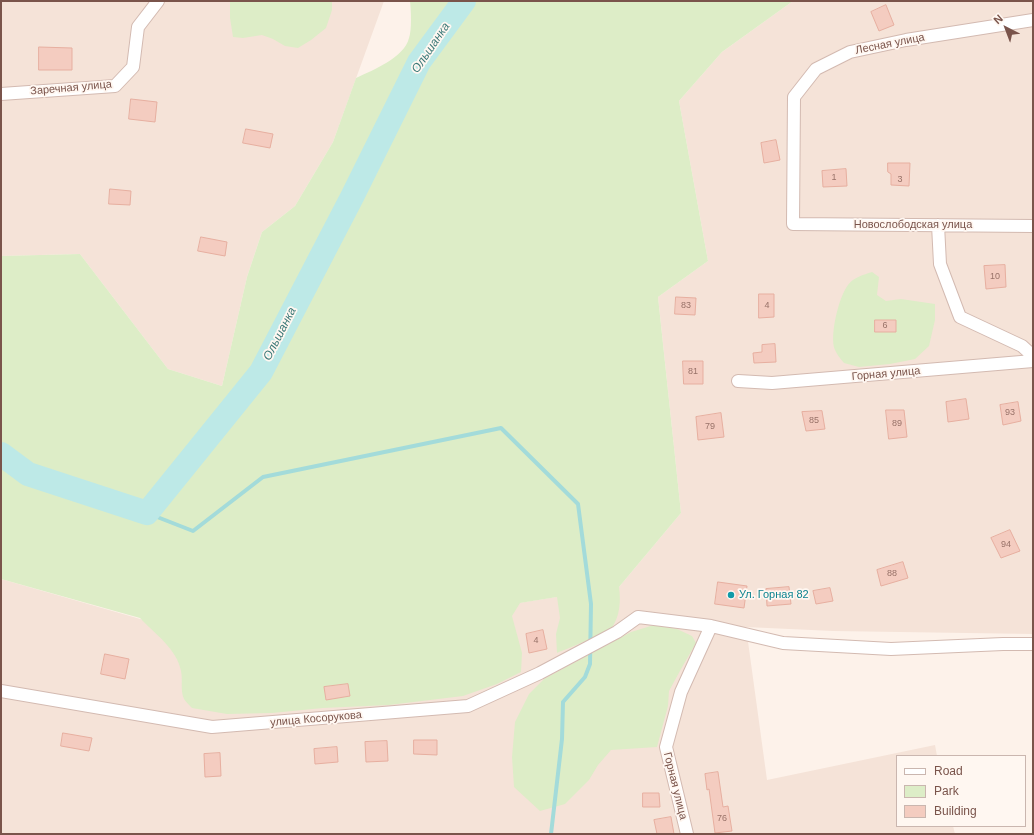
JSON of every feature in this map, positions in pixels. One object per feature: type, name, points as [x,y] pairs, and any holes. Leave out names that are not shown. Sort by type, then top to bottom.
[{"type":"street","name":"Заречная улица","points":[[1,94],[115,86],[133,67],[138,27],[158,1]]},
{"type":"street","name":"Лесная улица","points":[[793,224],[794,97],[816,69],[850,52],[906,40],[1033,20]]},
{"type":"street","name":"Новослободская улица","points":[[793,224],[1033,226]]},
{"type":"street","points":[[938,225],[940,264],[960,317],[1022,346],[1033,356]]},
{"type":"street","name":"Горная улица","points":[[738,381],[772,383],[1033,361]]},
{"type":"street","name":"улица Косорукова","points":[[1,691],[212,727],[468,706],[540,673],[617,632],[638,616],[711,626],[790,644],[891,649],[1033,644]]},
{"type":"street","name":"Горная улица","points":[[687,834],[666,747],[681,692],[711,626]]},
{"type":"shaded area","points":[[1,1],[384,1],[333,142],[295,206],[262,232],[247,277],[222,386],[168,369],[80,254],[1,256]]},
{"type":"shaded area","points":[[793,1],[1033,1],[1033,634],[833,631],[746,627],[767,780],[935,745],[937,755],[896,755],[896,827],[953,827],[955,834],[1,834],[1,579],[196,635],[481,609],[619,587],[681,513],[658,297],[708,261],[679,101],[722,52]]},
{"type":"green space","points":[[230,1],[332,1],[332,10],[326,28],[298,48],[285,46],[262,35],[243,38],[233,37],[230,18]]},
{"type":"green space","points":[[410,1],[793,1],[722,52],[679,101],[708,261],[658,297],[681,513],[619,587],[620,603],[618,614],[614,624],[608,631],[557,653],[556,634],[560,618],[557,597],[520,603],[512,616],[522,653],[521,672],[497,684],[463,696],[389,705],[323,708],[272,713],[227,714],[192,708],[183,696],[181,671],[175,656],[165,642],[140,618],[1,579],[1,256],[80,254],[168,369],[222,386],[247,277],[262,232],[295,206],[333,142],[356,78],[379,67],[395,57],[406,45],[411,30]]},
{"type":"green space","points":[[872,272],[879,277],[877,295],[886,301],[901,299],[935,304],[935,320],[929,346],[915,359],[890,364],[859,367],[844,363],[836,352],[833,344],[833,336],[841,298],[848,285],[853,280]]},
{"type":"green space","points":[[654,625],[677,629],[692,636],[696,643],[669,691],[668,706],[657,747],[611,750],[598,765],[589,780],[565,804],[540,811],[514,787],[512,757],[515,722],[529,694],[544,679],[631,632]]},
{"type":"building","points":[[886,5],[894,25],[879,31],[871,12]]},
{"type":"building","points":[[39,47],[72,48],[72,70],[39,70]]},
{"type":"building","points":[[131,99],[157,102],[155,122],[129,119]]},
{"type":"building","points":[[246,129],[273,134],[270,148],[243,143]]},
{"type":"building","points":[[776,140],[780,160],[764,163],[761,143]]},
{"type":"building","points":[[888,163],[910,163],[909,186],[891,185],[891,174],[888,172]]},
{"type":"building","points":[[846,169],[847,186],[823,187],[822,171]]},
{"type":"building","points":[[110,189],[131,191],[130,205],[109,204]]},
{"type":"building","points":[[201,237],[227,242],[225,256],[198,251]]},
{"type":"building","points":[[1005,265],[1006,287],[986,289],[984,266]]},
{"type":"building","points":[[759,294],[774,294],[774,317],[759,318]]},
{"type":"building","points":[[676,297],[696,298],[695,315],[675,314]]},
{"type":"building","points":[[875,320],[896,320],[896,332],[875,332]]},
{"type":"building","points":[[775,344],[776,362],[754,363],[753,353],[762,352],[762,345]]},
{"type":"building","points":[[683,361],[703,361],[703,384],[684,384]]},
{"type":"building","points":[[966,399],[969,419],[948,422],[946,402]]},
{"type":"building","points":[[1018,402],[1021,421],[1003,425],[1000,405]]},
{"type":"building","points":[[886,410],[904,410],[907,437],[889,439]]},
{"type":"building","points":[[822,411],[825,429],[806,431],[802,412]]},
{"type":"building","points":[[721,413],[724,437],[698,440],[696,417]]},
{"type":"building","points":[[1010,530],[1020,551],[1001,558],[991,538]]},
{"type":"building","points":[[903,562],[908,578],[881,586],[877,570]]},
{"type":"building","name":"Ул. Горная 82","points":[[718,582],[747,586],[744,608],[715,604]]},
{"type":"building","points":[[789,587],[791,604],[767,606],[766,589]]},
{"type":"building","points":[[830,588],[833,601],[816,604],[813,591]]},
{"type":"building","points":[[543,630],[547,649],[529,653],[526,634]]},
{"type":"building","points":[[105,654],[129,659],[125,679],[101,674]]},
{"type":"building","points":[[348,684],[350,696],[326,700],[324,687]]},
{"type":"building","points":[[63,733],[92,738],[89,751],[61,746]]},
{"type":"building","points":[[414,740],[437,740],[437,755],[414,754]]},
{"type":"building","points":[[387,741],[388,761],[366,762],[365,742]]},
{"type":"building","points":[[337,747],[338,762],[315,764],[314,749]]},
{"type":"building","points":[[220,753],[221,776],[205,777],[204,754]]},
{"type":"building","points":[[718,772],[723,807],[728,806],[732,831],[715,833],[709,789],[707,790],[705,774]]},
{"type":"building","points":[[643,793],[659,793],[660,807],[643,807]]},
{"type":"building","points":[[671,817],[674,834],[657,834],[654,820]]},
{"type":"waterway","name":"Ольшанка","points":[[1,454],[28,474],[147,513],[261,372],[352,197],[419,62],[464,1]]},
{"type":"waterway","points":[[147,513],[193,531],[263,477],[501,428],[578,504],[591,604],[590,664],[585,677],[563,702],[562,739],[551,834]]},
{"type":"place","name":"Ул. Горная 82","points":[[731,595]]}]
